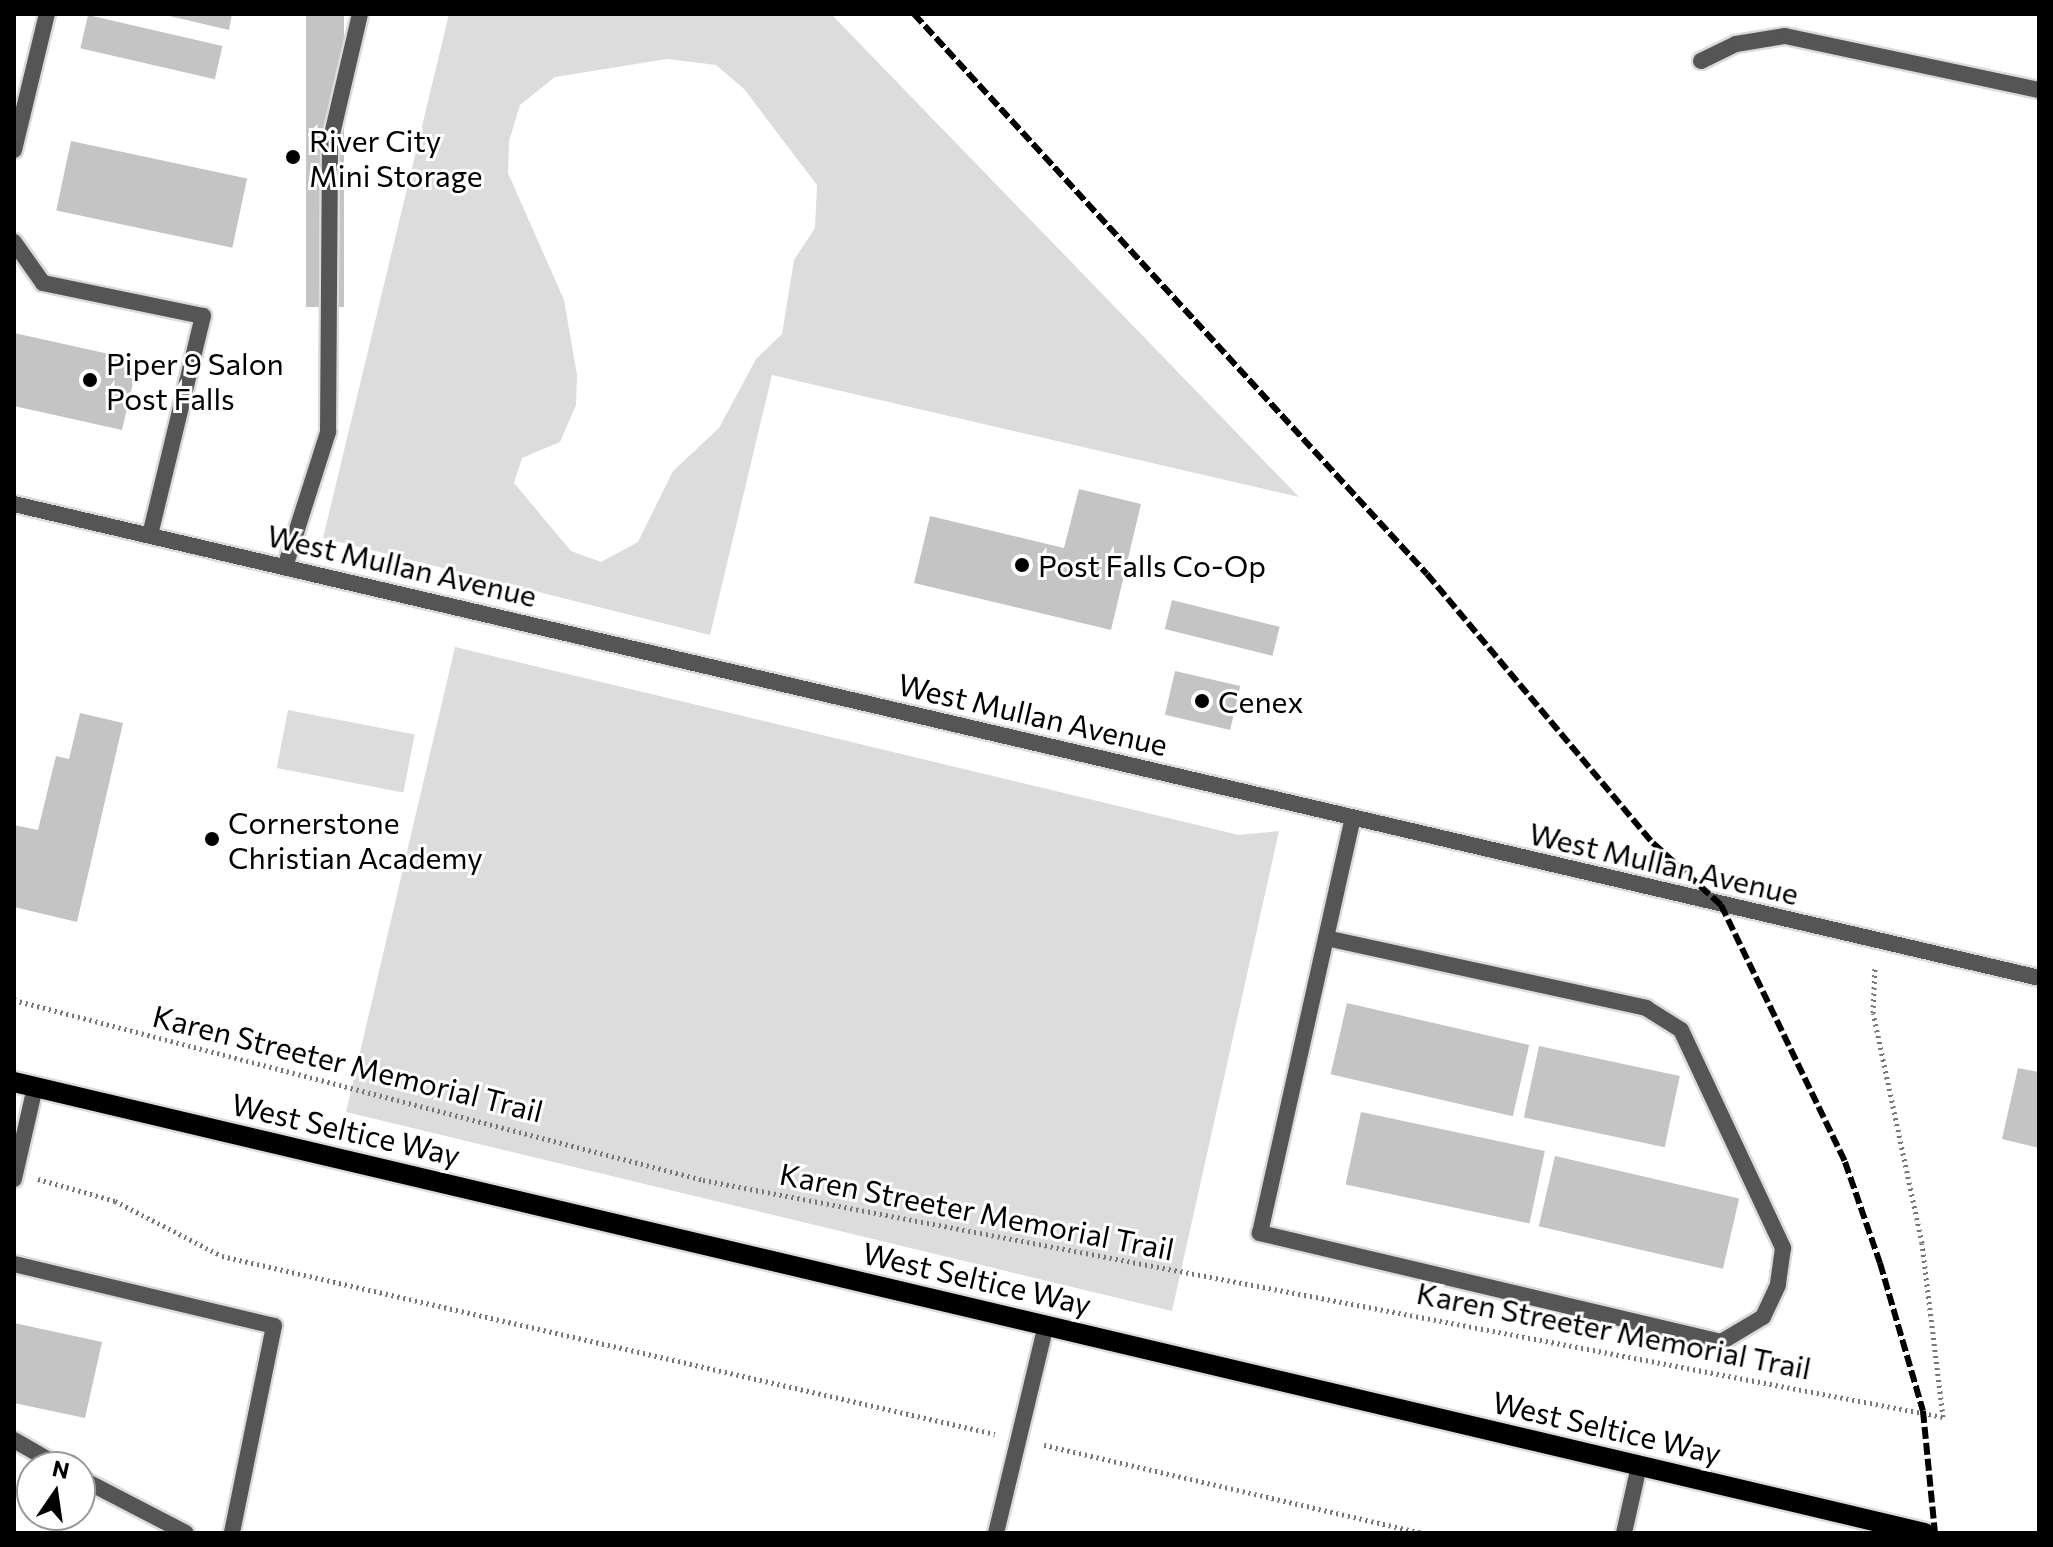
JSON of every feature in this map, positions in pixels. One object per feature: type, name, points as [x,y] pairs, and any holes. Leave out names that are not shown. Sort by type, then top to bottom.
[{"type":"main road","name":"West Seltice Way","points":[[14,1082],[1925,1533]]},
{"type":"street","points":[[14,150],[47,14]]},
{"type":"street","points":[[285,567],[328,432],[330,143],[360,14]]},
{"type":"street","points":[[1701,61],[1736,44],[1785,36],[2039,90]]},
{"type":"street","points":[[14,242],[43,283],[203,316],[150,535]]},
{"type":"street","name":"West Mullan Avenue","points":[[14,504],[2039,978]]},
{"type":"street","points":[[1326,938],[1646,1008],[1681,1030],[1783,1248],[1778,1285],[1763,1317],[1721,1342],[1260,1233],[1326,938],[1353,818]]},
{"type":"street","points":[[15,1176],[35,1087]]},
{"type":"street","points":[[14,1264],[274,1326],[232,1533]]},
{"type":"street","points":[[996,1533],[1046,1325]]},
{"type":"street","points":[[14,1440],[33,1451]]},
{"type":"street","points":[[1624,1533],[1639,1466]]},
{"type":"street","points":[[96,1486],[186,1533]]},
{"type":"path","name":"Karen Streeter Memorial Trail","points":[[14,1000],[703,1180],[1943,1417],[1922,1243],[1873,1013],[1878,941]]},
{"type":"path","points":[[15,1176],[115,1201],[222,1256],[1421,1533]]},
{"type":"shaded area","points":[[449,14],[831,14],[1299,497],[772,375],[710,635],[323,538]],"holes":[[[667,59],[716,65],[744,89],[817,185],[815,228],[794,260],[782,334],[756,359],[719,428],[673,471],[638,542],[601,562],[571,551],[514,483],[522,458],[560,442],[576,405],[577,375],[564,300],[508,173],[509,141],[520,105],[555,77]]]},
{"type":"shaded area","points":[[455,647],[1239,835],[1279,831],[1172,1311],[346,1112]]},
{"type":"shaded area","points":[[288,710],[415,735],[403,793],[277,768]]},
{"type":"building","points":[[161,14],[232,14],[229,30]]},
{"type":"building","points":[[306,14],[344,14],[344,307],[306,307]]},
{"type":"building","points":[[88,15],[222,46],[215,79],[80,48]]},
{"type":"building","points":[[71,141],[247,178],[232,248],[56,210]]},
{"type":"building","points":[[14,333],[127,358],[135,374],[122,430],[14,406]]},
{"type":"building","name":"Post Falls Co-Op","points":[[1079,489],[1141,504],[1111,630],[914,583],[930,516],[1064,548]]},
{"type":"building","points":[[1172,600],[1280,627],[1272,656],[1165,629]]},
{"type":"building","name":"Cenex","points":[[1175,671],[1240,686],[1230,730],[1165,715]]},
{"type":"building","points":[[80,713],[123,723],[77,922],[14,907],[14,825],[38,830],[56,756],[69,759]]},
{"type":"building","points":[[1347,1003],[1529,1045],[1513,1116],[1331,1074]]},
{"type":"building","points":[[1539,1046],[1680,1076],[1665,1147],[1524,1117]]},
{"type":"building","points":[[2018,1068],[2039,1072],[2039,1148],[2002,1139]]},
{"type":"building","points":[[1361,1112],[1545,1151],[1530,1223],[1346,1184]]},
{"type":"building","points":[[1555,1156],[1739,1199],[1723,1269],[1539,1226]]},
{"type":"building","points":[[14,1323],[102,1342],[85,1418],[14,1403]]},
{"type":"railway","points":[[914,14],[1427,574],[1653,843],[1721,905],[1845,1162],[1880,1263],[1923,1411],[1935,1533]]},
{"type":"place","name":"River City Mini Storage","points":[[293,157]]},
{"type":"place","name":"Piper 9 Salon Post Falls","points":[[90,380]]},
{"type":"place","name":"Post Falls Co-Op","points":[[1022,565]]},
{"type":"place","name":"Cenex","points":[[1202,701]]},
{"type":"place","name":"Cornerstone Christian Academy","points":[[212,839]]}]
